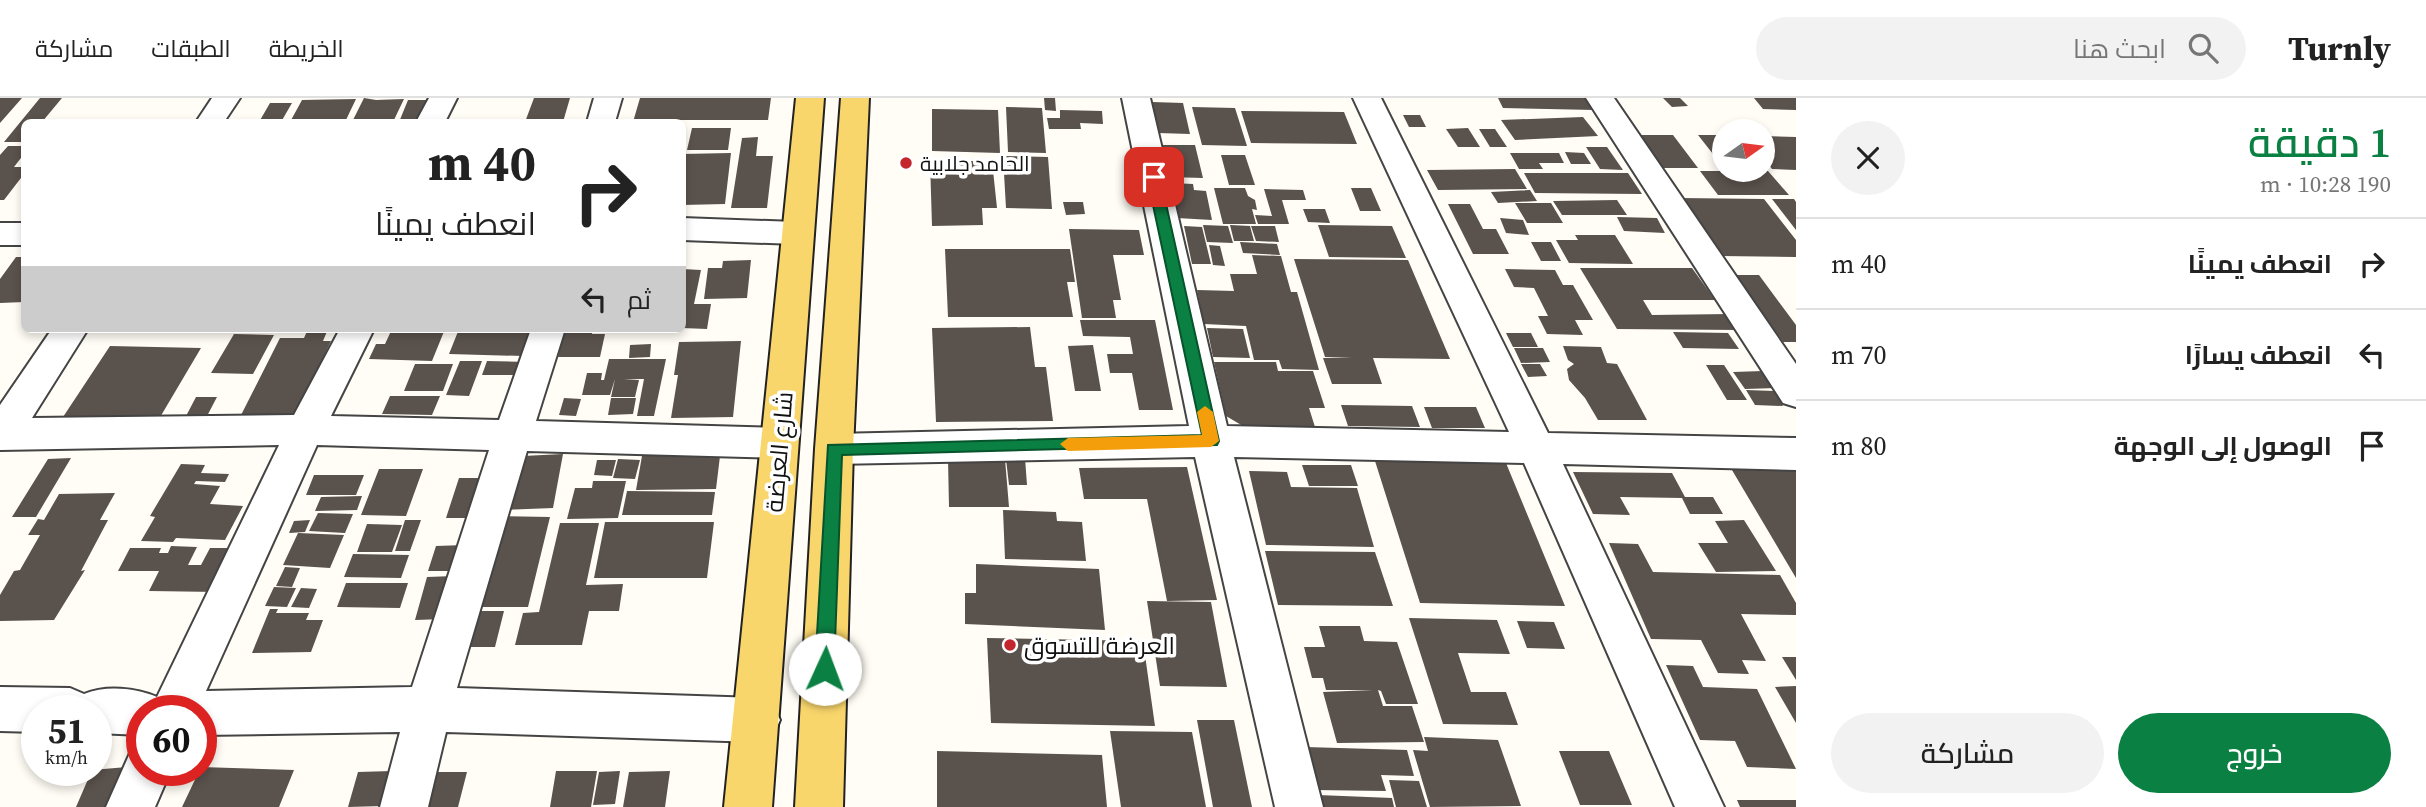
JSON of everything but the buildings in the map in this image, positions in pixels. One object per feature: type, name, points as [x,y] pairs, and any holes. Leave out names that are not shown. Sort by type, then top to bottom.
[{"type":"main road","name":"شارع العرضة","points":[[748,807],[796,233],[810,98]]},
{"type":"main road","points":[[819,807],[834,449],[855,98]]},
{"type":"street","points":[[212,119],[226,98]]},
{"type":"street","points":[[432,119],[443,98]]},
{"type":"street","points":[[602,119],[608,98]]},
{"type":"street","points":[[1136,98],[1211,441],[1299,807]]},
{"type":"street","points":[[1367,98],[1536,449],[1700,807]]},
{"type":"street","points":[[1600,98],[1796,393]]},
{"type":"street","points":[[686,229],[796,233]]},
{"type":"street","points":[[0,234],[21,234]]},
{"type":"street","points":[[0,433],[68,333]]},
{"type":"street","points":[[181,695],[305,430],[355,333]]},
{"type":"street","points":[[404,807],[427,709],[547,333]]},
{"type":"street","points":[[0,433],[305,430],[779,443]]},
{"type":"street","points":[[834,449],[1211,441],[1796,454]]},
{"type":"street","points":[[0,709],[21,709]]},
{"type":"street","points":[[217,713],[427,709],[757,720]]},
{"type":"street","points":[[131,807],[140,786]]},
{"type":"slow traffic","points":[[1068,444],[1211,441],[1205,412]]},
{"type":"place","name":"الحامد جلابية","points":[[906,163]]},
{"type":"place","name":"العرضة للتسوق","points":[[1010,645]]},
{"type":"route","points":[[825,669],[834,449],[1211,441],[1154,177]]}]
